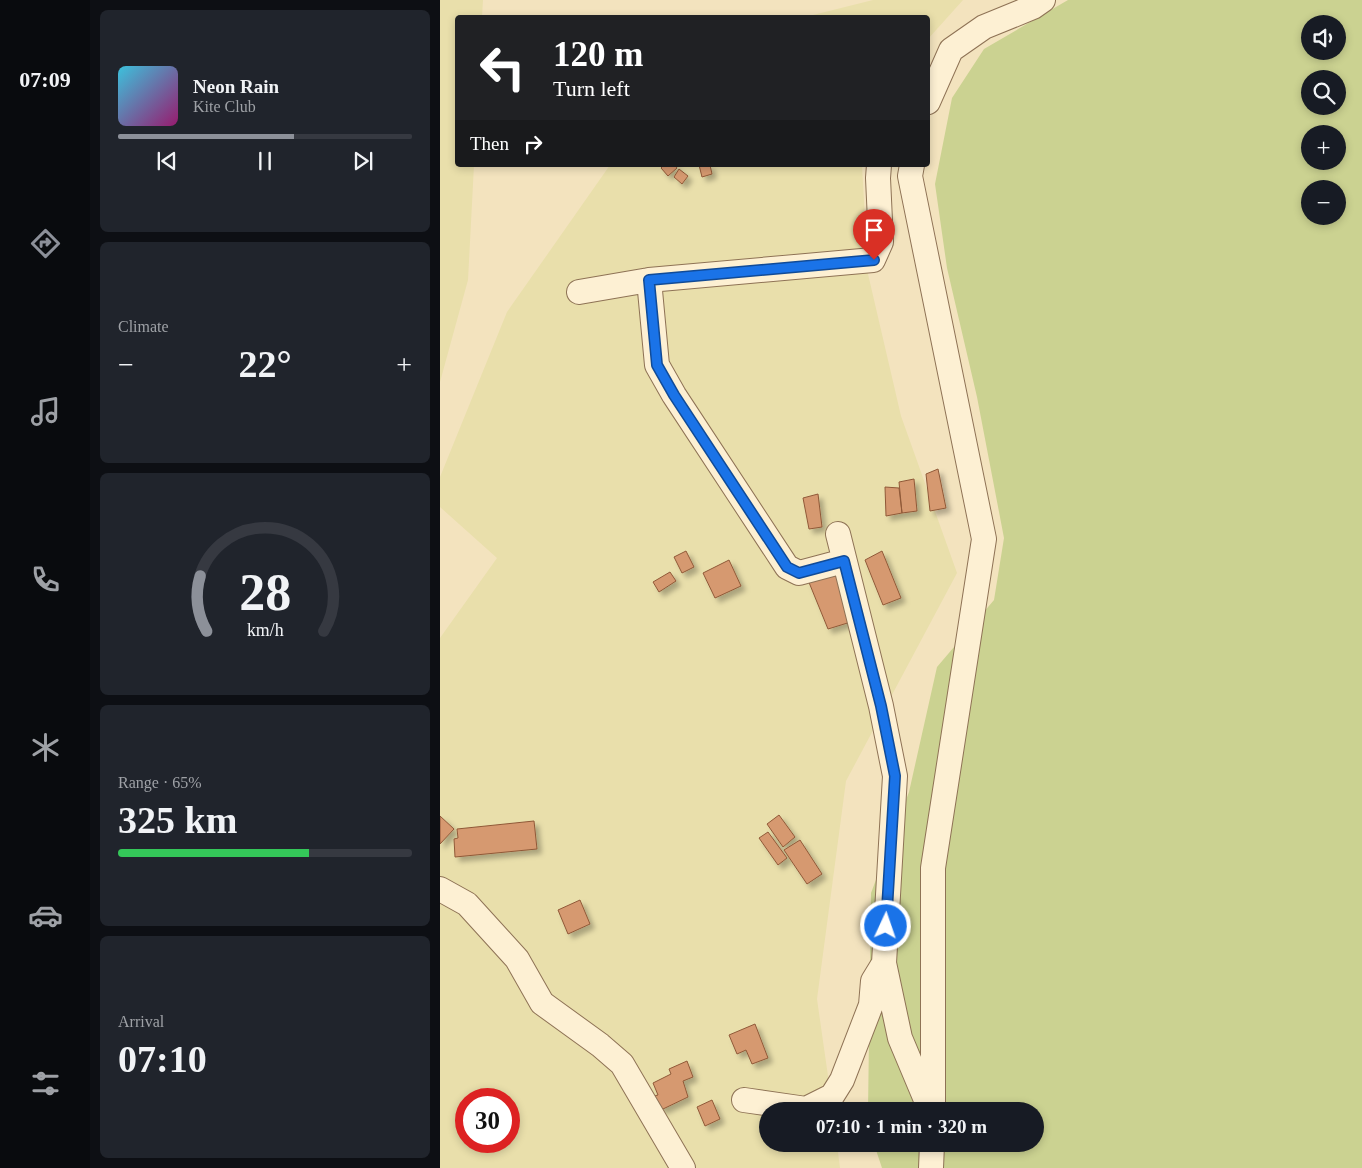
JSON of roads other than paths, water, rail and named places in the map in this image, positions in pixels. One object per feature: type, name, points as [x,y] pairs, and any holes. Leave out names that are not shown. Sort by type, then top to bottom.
[{"type":"street","points":[[930,97],[951,50],[984,27],[1033,7],[1043,0]]},
{"type":"street","points":[[579,292],[649,280],[874,260],[881,242],[879,167]]},
{"type":"street","points":[[912,167],[910,176],[984,539],[933,868],[932,1102]]},
{"type":"street","points":[[649,280],[657,365],[674,395],[787,567],[799,573],[844,561]]},
{"type":"street","points":[[838,534],[881,706],[895,776],[884,963],[900,1038],[928,1102]]},
{"type":"street","points":[[440,888],[467,904],[517,959],[542,1003],[622,1064],[683,1168]]},
{"type":"street","points":[[744,1100],[806,1109],[832,1096],[842,1080],[871,1005],[873,981],[884,963]]},
{"type":"street","points":[[930,1168],[931,1152]]}]
